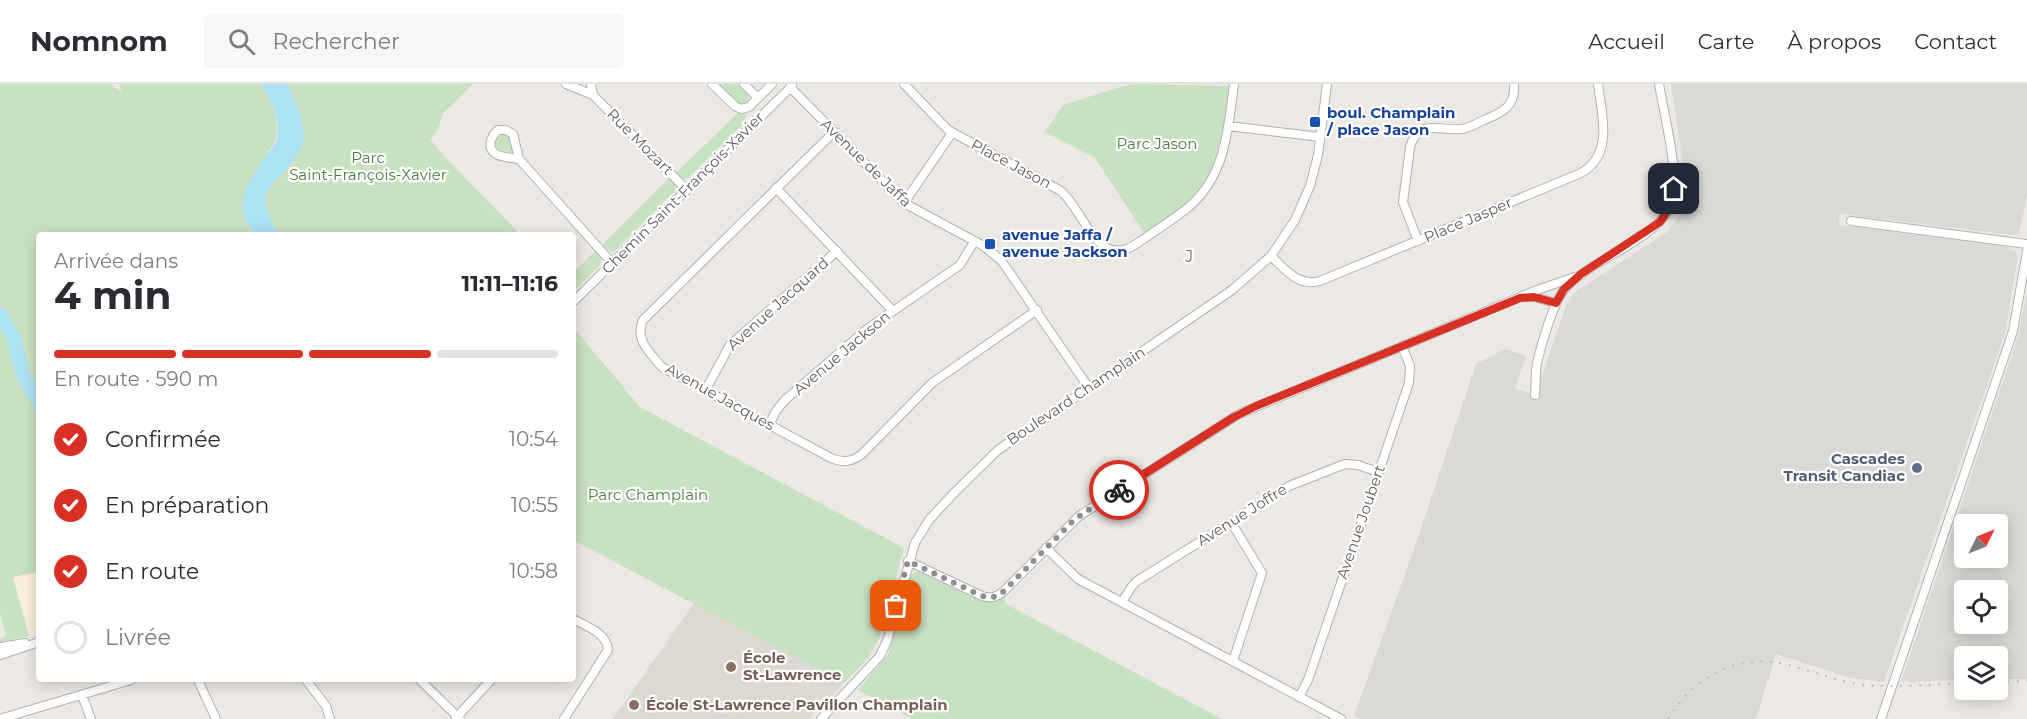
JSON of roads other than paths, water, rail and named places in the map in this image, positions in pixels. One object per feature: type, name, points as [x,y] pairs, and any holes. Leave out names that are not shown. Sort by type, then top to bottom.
[{"type":"street","name":"Rue Mozart","points":[[566,84],[593,95],[686,189]]},
{"type":"street","points":[[591,84],[593,95]]},
{"type":"street","points":[[712,84],[739,109],[747,108],[772,84]]},
{"type":"street","points":[[744,84],[758,98]]},
{"type":"street","name":"Place Jason","points":[[904,84],[952,133],[1061,191],[1071,201],[1099,242],[1117,251],[1132,247],[1182,212],[1209,185],[1225,148],[1234,84]]},
{"type":"street","name":"Boulevard Champlain","points":[[821,719],[880,656],[887,641],[915,543],[929,520],[982,464],[1003,446],[1232,290],[1271,256],[1287,234],[1305,201],[1314,173],[1327,84]]},
{"type":"street","points":[[1418,241],[1403,202],[1410,147],[1413,140],[1430,127],[1464,129],[1498,114],[1510,104],[1514,84]]},
{"type":"street","name":"Place Jasper","points":[[1271,256],[1300,281],[1315,283],[1576,175],[1590,167],[1599,155],[1604,141],[1598,84]]},
{"type":"street","points":[[1535,395],[1537,364],[1556,303],[1564,289],[1581,274],[1660,222],[1670,207],[1675,182],[1659,84]]},
{"type":"street","name":"Avenue de Jaffa","points":[[792,86],[904,203],[993,252],[1005,264],[1089,388]]},
{"type":"street","name":"Chemin Saint-François-Xavier","points":[[576,299],[792,86]]},
{"type":"street","points":[[1228,126],[1320,137]]},
{"type":"street","name":"Avenue Jacques","points":[[834,132],[646,315],[639,330],[642,342],[662,367],[834,460],[854,460],[932,383],[1037,310]]},
{"type":"street","points":[[904,203],[952,133]]},
{"type":"street","points":[[519,159],[612,262]]},
{"type":"street","points":[[776,188],[892,311]]},
{"type":"street","points":[[1851,221],[2027,244]]},
{"type":"street","name":"Avenue Jackson","points":[[769,425],[785,400],[867,329],[960,265],[975,242]]},
{"type":"street","name":"Avenue Jacquard","points":[[705,391],[730,345],[837,251]]},
{"type":"street","points":[[1881,719],[2013,331],[2026,268],[2027,251]]},
{"type":"street","points":[[908,561],[988,598],[997,596],[1079,516],[1239,414],[1548,285],[1581,274]]},
{"type":"street","points":[[1520,298],[1534,297],[1556,303]]},
{"type":"street","name":"Avenue Joubert","points":[[1299,697],[1308,680],[1411,378],[1410,364],[1402,346]]},
{"type":"street","name":"Avenue Joffre","points":[[1122,602],[1137,581],[1284,488],[1340,465],[1353,464],[1378,472]]},
{"type":"street","points":[[1231,522],[1262,573],[1233,661]]},
{"type":"street","points":[[1046,548],[1076,577],[1341,719]]},
{"type":"street","points":[[564,719],[608,650],[608,644],[603,636],[576,621]]},
{"type":"street","points":[[0,647],[36,641]]},
{"type":"street","points":[[0,655],[36,642]]},
{"type":"street","points":[[0,719],[124,682]]},
{"type":"street","points":[[199,682],[216,719]]},
{"type":"street","points":[[308,682],[327,706],[330,719]]},
{"type":"street","points":[[422,682],[457,718],[489,682]]},
{"type":"street","points":[[82,695],[91,719]]},
{"type":"water","points":[[261,84],[287,84],[300,112],[304,136],[300,151],[266,195],[265,203],[278,232],[254,232],[246,221],[243,204],[250,182],[274,146],[277,137],[276,113]]},
{"type":"waterway","points":[[0,314],[14,338],[23,375],[36,398]]},
{"type":"railway","points":[[1668,719],[1679,704],[1704,680],[1719,671],[1752,662],[1788,665],[1864,685],[1954,684]]},
{"type":"railway","points":[[2008,682],[2027,681]]},
{"type":"place","name":"boul. Champlain / place Jason","points":[[1315,122]]},
{"type":"place","name":"avenue Jaffa / avenue Jackson","points":[[990,244]]},
{"type":"place","name":"Cascades Transit Candiac","points":[[1917,468]]},
{"type":"place","name":"École St-Lawrence","points":[[731,667]]},
{"type":"place","name":"École St-Lawrence Pavillon Champlain","points":[[634,705]]},
{"type":"district","name":"J","points":[[1190,256]]},
{"type":"park label","name":"Parc Jason","points":[[1157,144]]},
{"type":"park label","name":"Parc Saint-François-Xavier","points":[[368,166]]},
{"type":"park label","name":"Parc Champlain","points":[[648,495]]}]
